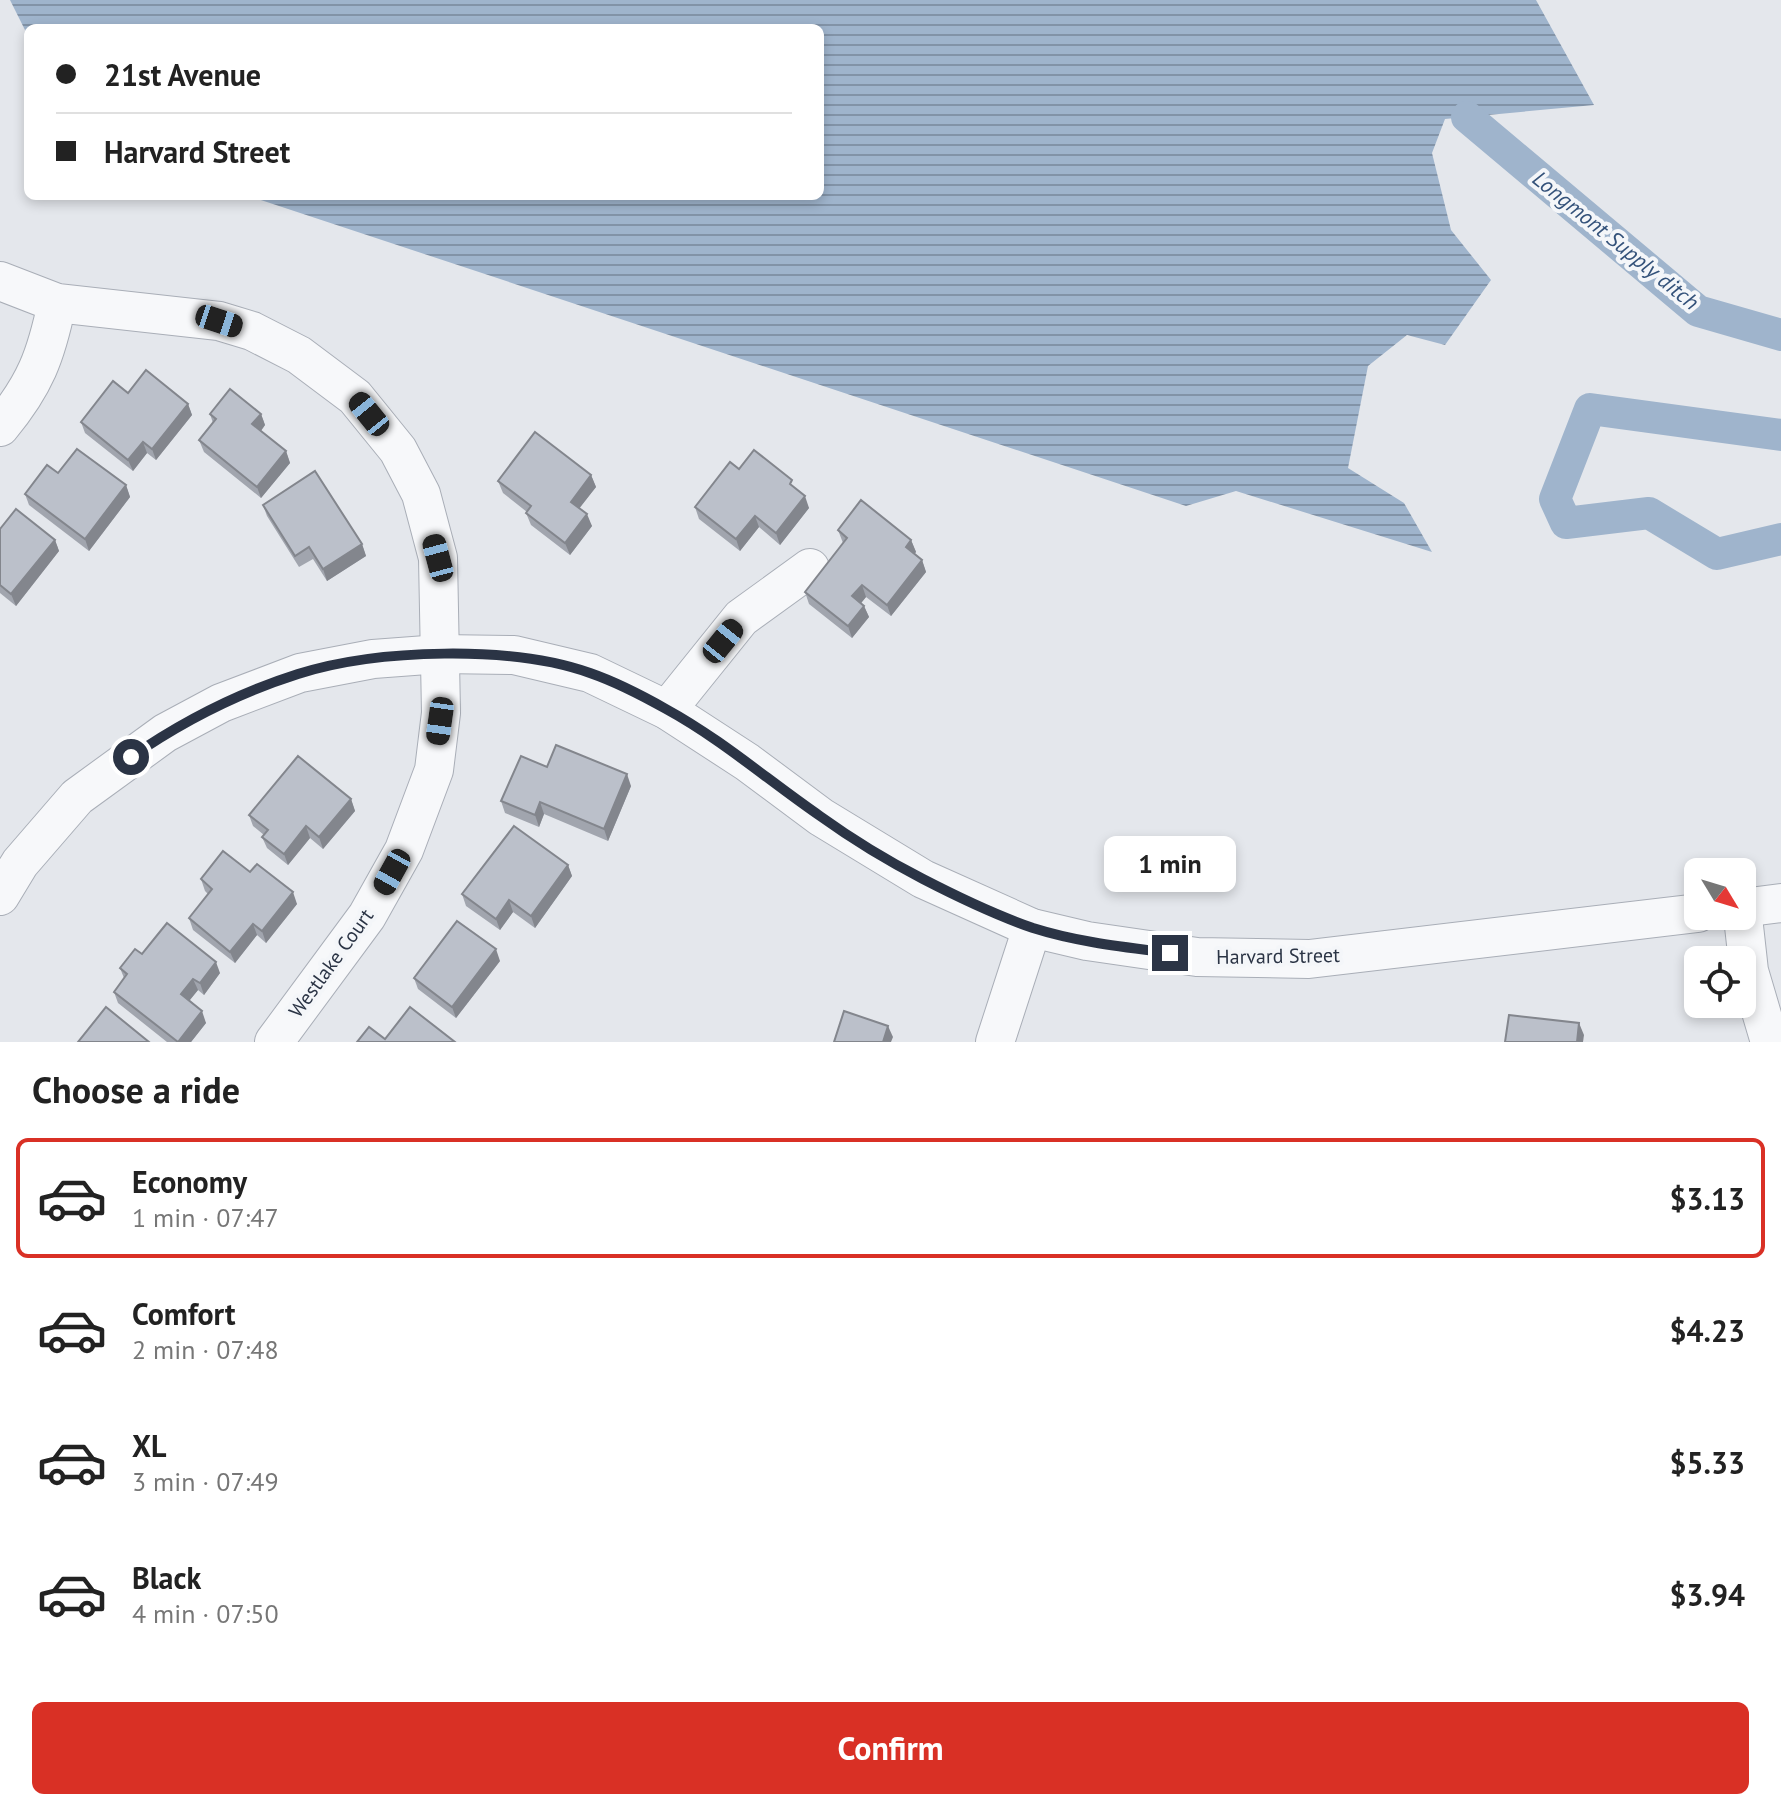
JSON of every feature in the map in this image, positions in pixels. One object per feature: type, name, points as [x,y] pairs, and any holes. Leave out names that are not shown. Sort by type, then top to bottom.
[{"type":"street","points":[[0,281],[57,303],[219,321],[252,331],[299,355],[355,397],[398,450],[421,494],[438,558],[440,654]]},
{"type":"street","points":[[0,427],[24,398],[48,346],[57,303]]},
{"type":"street","points":[[667,710],[741,618],[810,568]]},
{"type":"street","name":"Harvard Street","points":[[0,896],[20,863],[77,797],[165,733],[221,703],[300,673],[373,659],[440,654],[514,655],[590,673],[667,710],[747,762],[821,817],[923,879],[1032,928],[1087,941],[1197,957],[1309,959],[1684,915]]},
{"type":"street","name":"Westlake Court","points":[[274,1042],[367,916],[404,850],[434,770],[441,713],[440,654]]},
{"type":"street","points":[[1756,906],[1781,903]]},
{"type":"street","points":[[995,1042],[1032,928]]},
{"type":"street","points":[[1744,930],[1749,971],[1770,1042]]},
{"type":"water","points":[[10,0],[1536,0],[1594,105],[1445,119],[1432,153],[1451,230],[1491,280],[1445,345],[1407,335],[1368,366],[1348,468],[1404,503],[1432,552],[1236,491],[1186,506],[261,200],[824,200],[824,24],[24,24],[24,28]]},
{"type":"building","points":[[146,370],[188,404],[152,449],[143,442],[128,460],[81,422],[113,381],[128,393]]},
{"type":"building","points":[[230,389],[261,414],[252,424],[286,451],[257,487],[199,440],[216,419],[210,414]]},
{"type":"building","points":[[535,432],[591,475],[571,502],[587,514],[565,543],[526,513],[531,506],[498,481]]},
{"type":"building","points":[[77,449],[126,485],[85,539],[25,494],[47,465],[58,473]]},
{"type":"building","points":[[754,450],[792,480],[790,484],[805,496],[776,533],[755,516],[736,539],[695,507],[730,462],[739,469]]},
{"type":"building","points":[[315,471],[362,544],[323,569],[309,547],[295,556],[263,505]]},
{"type":"building","points":[[861,500],[911,540],[906,547],[922,560],[887,605],[862,585],[852,596],[864,606],[848,626],[805,592],[847,538],[838,530]]},
{"type":"building","points":[[16,509],[55,540],[11,594],[0,585],[0,529]]},
{"type":"building","points":[[556,745],[627,774],[604,829],[540,802],[535,815],[501,801],[521,756],[547,767]]},
{"type":"building","points":[[298,756],[351,799],[319,837],[306,826],[284,854],[262,837],[268,830],[249,815]]},
{"type":"building","points":[[514,826],[568,865],[531,916],[509,900],[496,919],[462,894]]},
{"type":"building","points":[[223,851],[250,872],[257,864],[293,892],[262,931],[253,924],[230,952],[189,918],[212,889],[201,879]]},
{"type":"building","points":[[457,921],[496,949],[452,1007],[414,978]]},
{"type":"building","points":[[167,923],[216,962],[200,983],[193,979],[181,994],[202,1011],[178,1042],[114,992],[127,974],[120,968],[135,949],[142,954]]},
{"type":"building","points":[[106,1007],[149,1042],[78,1042]]},
{"type":"building","points":[[410,1007],[455,1042],[357,1042],[369,1027],[385,1039]]},
{"type":"building","points":[[844,1011],[888,1026],[883,1042],[834,1042]]},
{"type":"building","points":[[1509,1015],[1579,1023],[1577,1042],[1505,1042]]},
{"type":"waterway","name":"Longmont Supply ditch","points":[[1467,117],[1698,311],[1781,335]]},
{"type":"waterway","name":"Longmont Supply ditch","points":[[1781,435],[1590,409],[1555,499],[1566,523],[1649,513],[1717,554],[1781,539]]},
{"type":"route","points":[[131,757],[165,733],[221,703],[300,673],[373,659],[440,654],[514,655],[590,673],[667,710],[747,762],[821,817],[923,879],[1032,928],[1087,941],[1170,953]]}]
